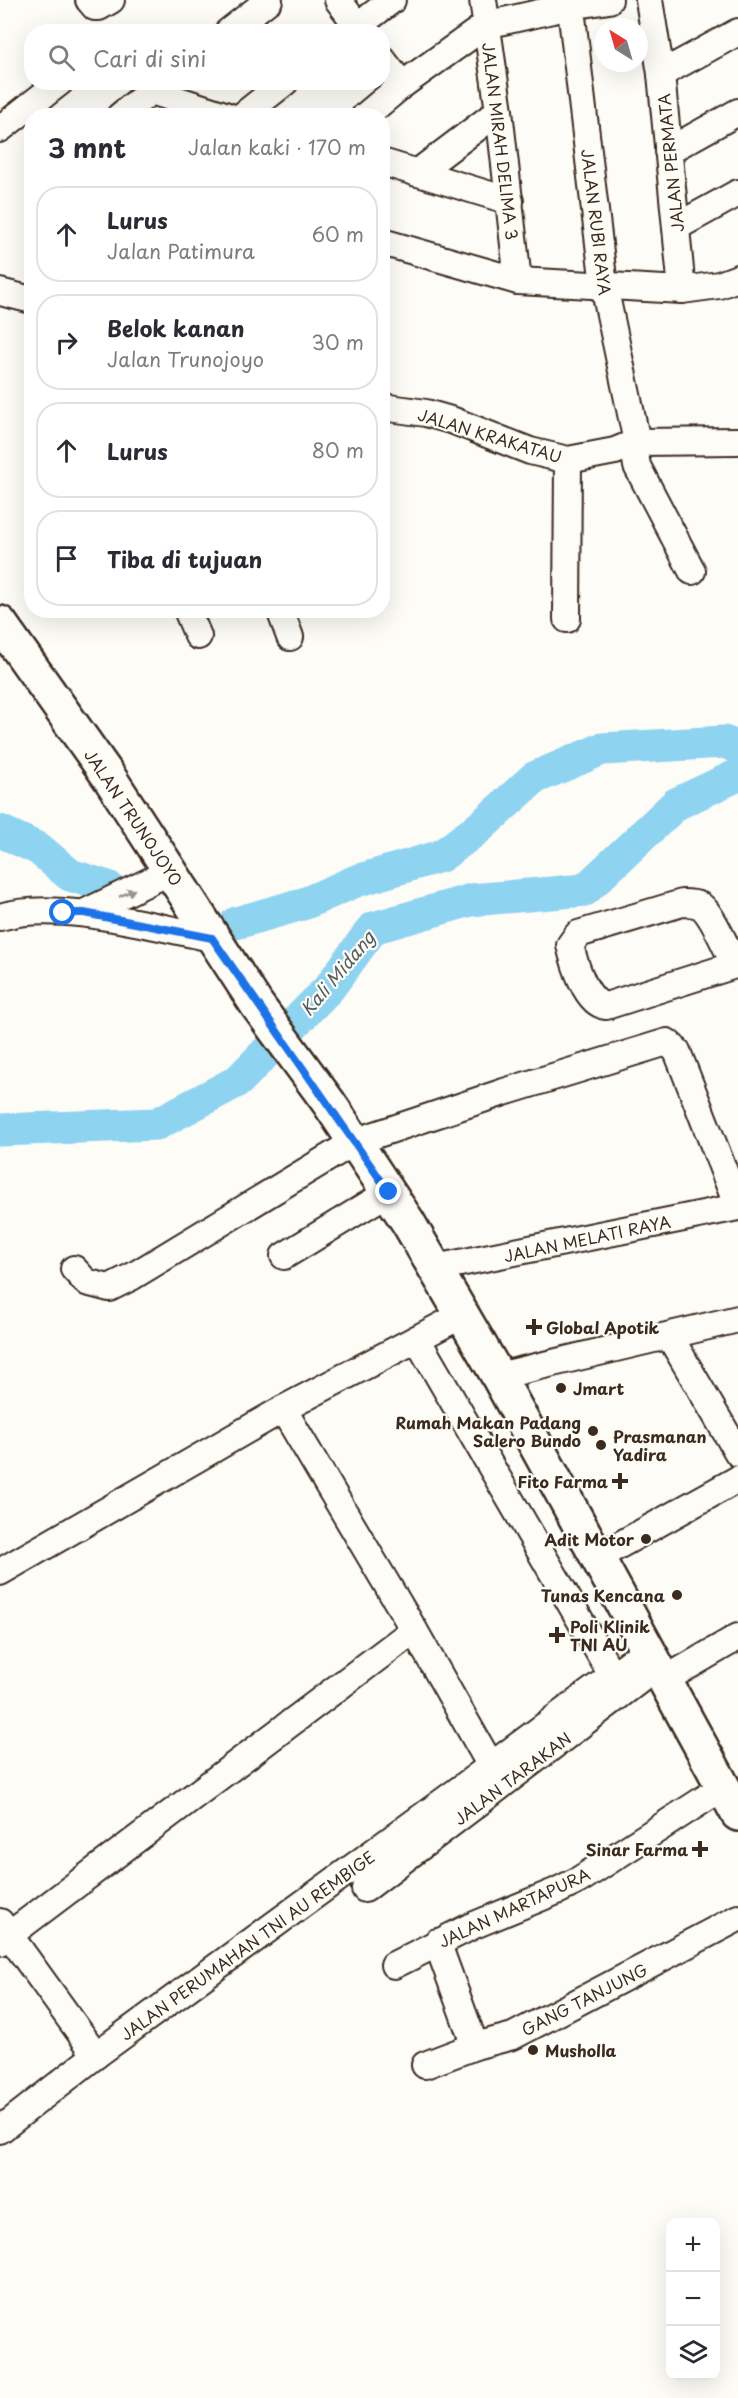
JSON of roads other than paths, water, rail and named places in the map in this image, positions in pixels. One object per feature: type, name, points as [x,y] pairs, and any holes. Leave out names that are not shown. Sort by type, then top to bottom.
[{"type":"main road","name":"JALAN TRUNOJOYO","points":[[0,623],[171,871],[212,938],[389,1192],[498,1376],[733,1803]]},
{"type":"street","points":[[238,24],[269,0]]},
{"type":"street","points":[[338,0],[353,24]]},
{"type":"street","points":[[364,24],[392,0]]},
{"type":"street","name":"JALAN MIRAH DELIMA 3","points":[[483,0],[499,111],[518,281]]},
{"type":"street","points":[[375,108],[402,85],[486,25],[570,3],[609,0]]},
{"type":"street","name":"JALAN PERMATA","points":[[649,0],[661,74],[682,290]]},
{"type":"street","name":"JALAN RUBI RAYA","points":[[570,3],[604,286],[637,442],[635,454],[640,473],[692,571]]},
{"type":"street","points":[[661,74],[738,32]]},
{"type":"street","points":[[390,69],[402,85]]},
{"type":"street","points":[[33,108],[52,90]]},
{"type":"street","points":[[130,108],[152,90]]},
{"type":"street","points":[[163,90],[208,108]]},
{"type":"street","points":[[252,108],[275,90]]},
{"type":"street","points":[[417,173],[499,111]]},
{"type":"street","points":[[668,151],[738,112]]},
{"type":"street","points":[[390,165],[510,201]]},
{"type":"street","points":[[676,227],[738,193]]},
{"type":"street","points":[[390,244],[518,281],[682,290],[719,285],[738,278]]},
{"type":"street","points":[[0,292],[24,298]]},
{"type":"street","name":"JALAN KRAKATAU","points":[[390,408],[426,413],[454,421],[530,451],[568,460],[615,451],[637,442],[738,441]]},
{"type":"street","points":[[567,619],[568,460]]},
{"type":"street","points":[[191,618],[198,636]]},
{"type":"street","points":[[283,618],[290,637]]},
{"type":"street","points":[[84,913],[171,871]]},
{"type":"street","points":[[682,903],[693,903],[702,907],[712,921],[736,964],[600,1006],[592,998],[584,983],[570,945],[578,934],[682,903]]},
{"type":"street","points":[[0,917],[37,910],[84,913],[212,938]]},
{"type":"street","points":[[74,1269],[86,1282],[109,1288],[133,1276],[354,1142],[504,1092],[668,1042],[677,1051],[738,1207]]},
{"type":"street","points":[[284,1256],[389,1192]]},
{"type":"street","name":"JALAN MELATI RAYA","points":[[435,1268],[738,1207]]},
{"type":"street","points":[[0,1572],[313,1392],[462,1315]]},
{"type":"street","points":[[498,1376],[738,1319]]},
{"type":"street","points":[[670,1337],[738,1453]]},
{"type":"street","points":[[417,1339],[612,1675]]},
{"type":"street","points":[[283,1409],[414,1630],[491,1766]]},
{"type":"street","points":[[598,1557],[738,1479]]},
{"type":"street","points":[[96,2055],[3,1933],[414,1630]]},
{"type":"street","points":[[657,1664],[738,1637]]},
{"type":"street","name":"JALAN PERUMAHAN TNI AU REMBIGE","points":[[1,2125],[612,1675],[657,1664]]},
{"type":"street","name":"JALAN TARAKAN","points":[[365,1888],[657,1664]]},
{"type":"street","name":"JALAN MARTAPURA","points":[[394,1965],[437,1942],[579,1880],[733,1803]]},
{"type":"street","name":"GANG TANJUNG","points":[[424,2065],[475,2046],[513,2036],[738,1918]]},
{"type":"street","points":[[437,1942],[475,2046]]},
{"type":"waterway","points":[[236,923],[306,903],[356,881],[441,856],[480,827],[534,778],[602,749],[724,742],[738,747]]},
{"type":"waterway","name":"Kali Midang","points":[[0,1130],[157,1124],[238,1081],[329,988],[373,928],[471,900],[585,890],[676,804],[738,775]]},
{"type":"waterway","points":[[0,831],[39,849],[70,875],[108,887]]},
{"type":"place","name":"Global Apotik","points":[[534,1327]]},
{"type":"place","name":"Jmart","points":[[561,1388]]},
{"type":"place","name":"Rumah Makan Padang Salero Bundo","points":[[593,1431]]},
{"type":"place","name":"Prasmanan Yadira","points":[[601,1445]]},
{"type":"place","name":"Fito Farma","points":[[620,1481]]},
{"type":"place","name":"Adit Motor","points":[[646,1539]]},
{"type":"place","name":"Tunas Kencana","points":[[677,1595]]},
{"type":"place","name":"Poli Klinik TNI AU","points":[[557,1635]]},
{"type":"place","name":"Sinar Farma","points":[[700,1849]]},
{"type":"place","name":"Musholla","points":[[533,2050]]}]
